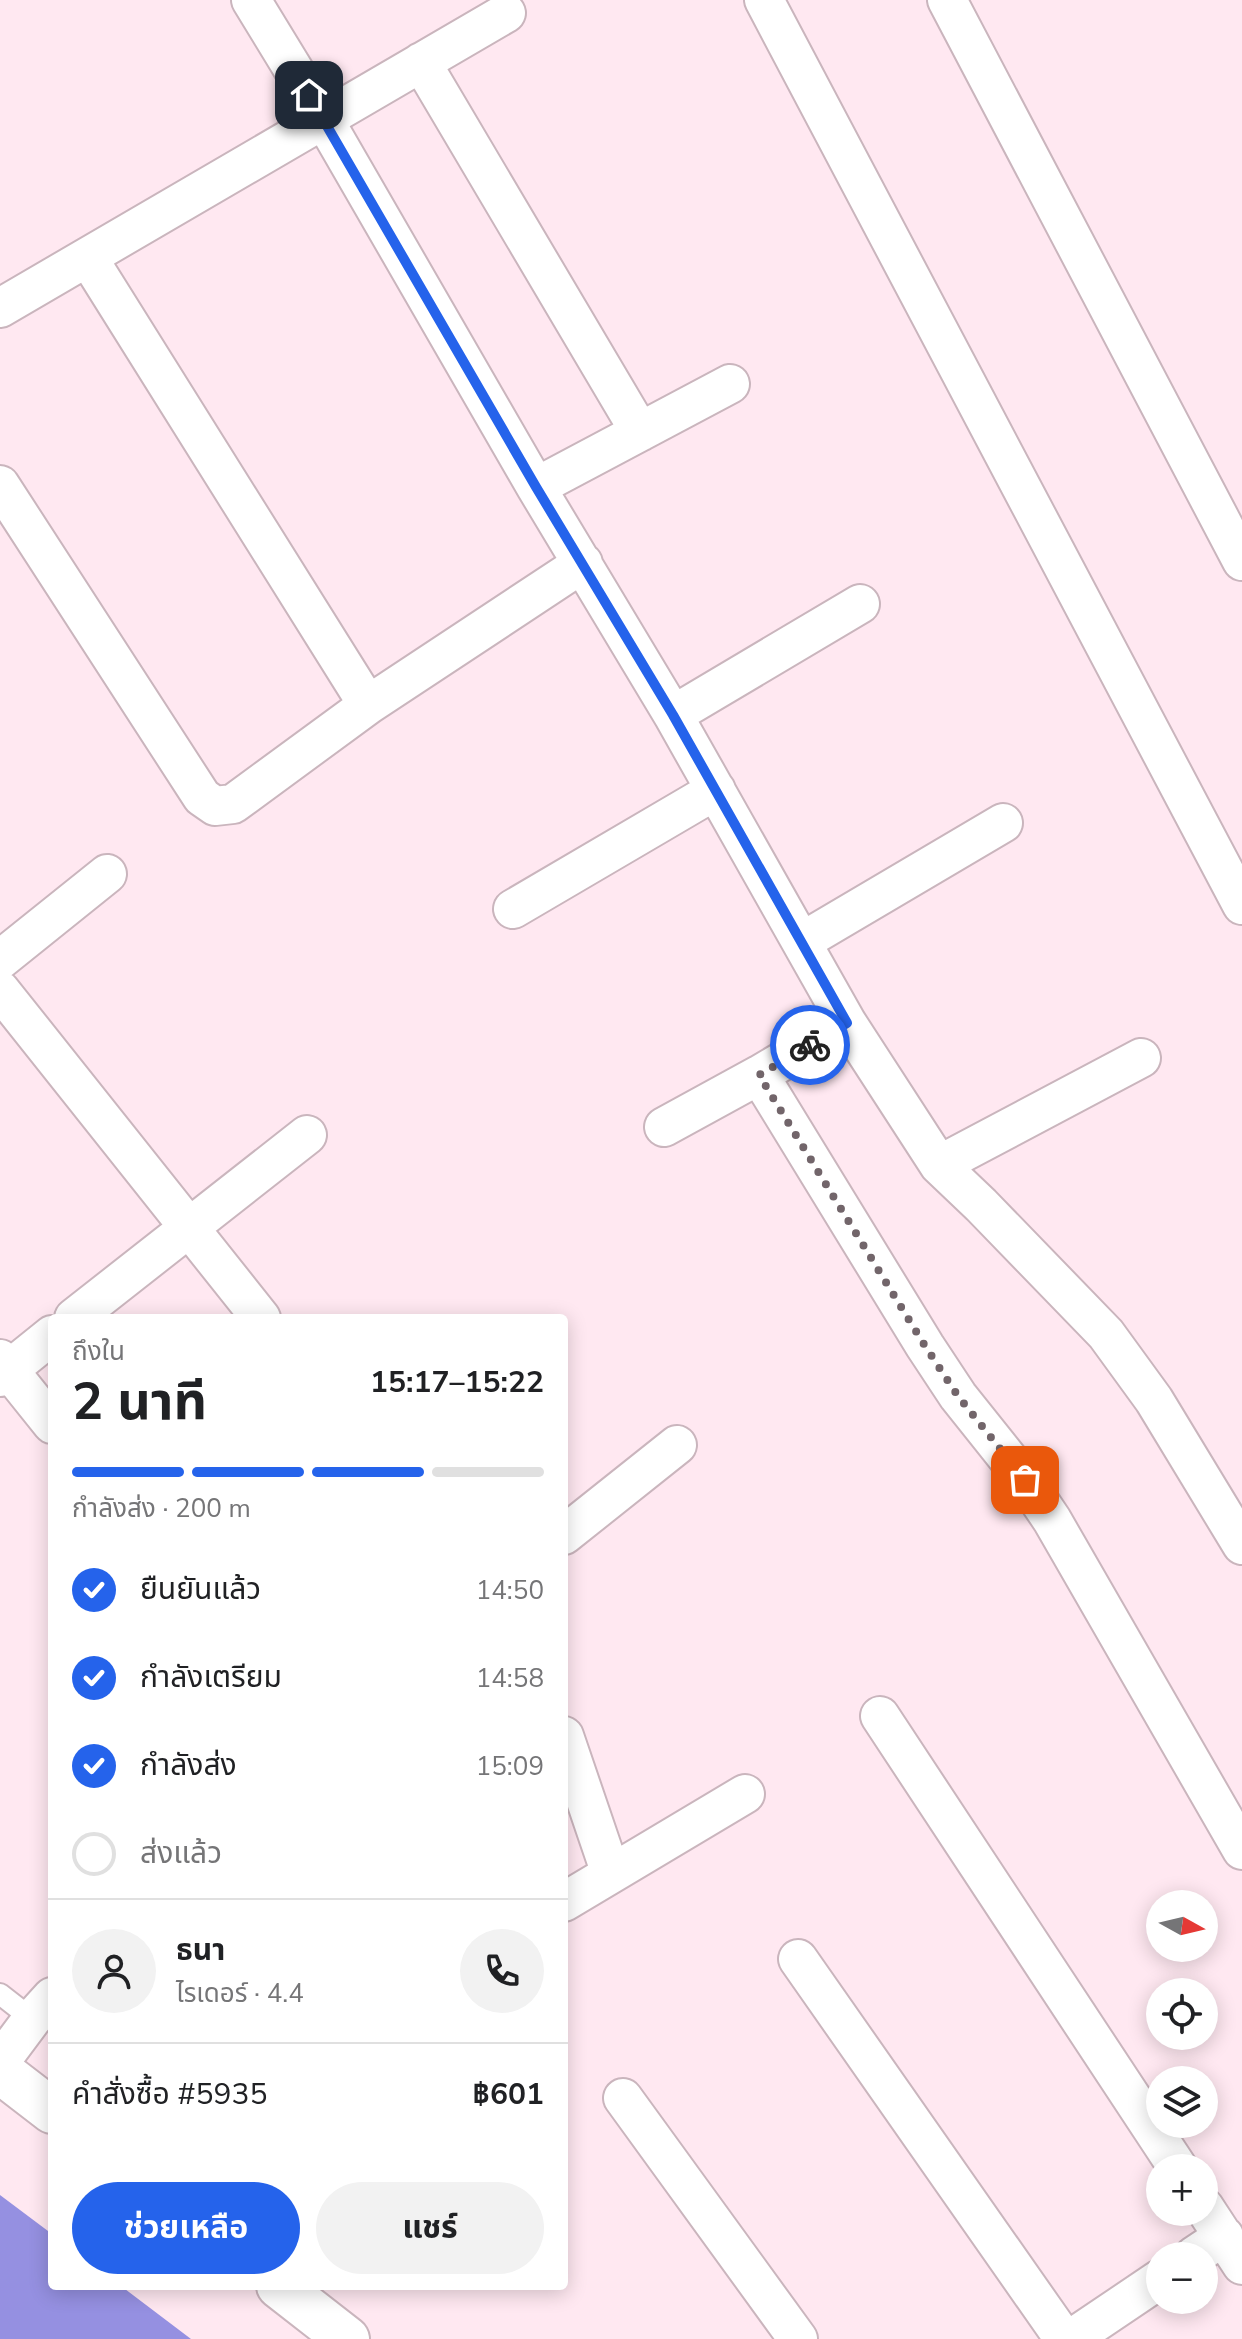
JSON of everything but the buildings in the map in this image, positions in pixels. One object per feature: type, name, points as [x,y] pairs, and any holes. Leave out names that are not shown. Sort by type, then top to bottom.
[{"type":"street","points":[[251,0],[673,715],[847,1023],[939,1165],[1106,1334],[1154,1400],[1242,1545]]},
{"type":"street","points":[[764,0],[1242,905]]},
{"type":"street","points":[[947,0],[1242,561]]},
{"type":"street","points":[[0,308],[506,13]]},
{"type":"street","points":[[421,62],[640,432]]},
{"type":"street","points":[[88,258],[368,705]]},
{"type":"street","points":[[536,487],[730,384]]},
{"type":"street","points":[[0,485],[202,797],[215,806],[233,804],[368,705],[583,563]]},
{"type":"street","points":[[673,715],[860,604]]},
{"type":"street","points":[[513,909],[716,790]]},
{"type":"street","points":[[803,941],[1003,823]]},
{"type":"street","points":[[0,960],[107,874]]},
{"type":"street","points":[[0,990],[258,1314]]},
{"type":"street","points":[[664,1127],[847,1023]]},
{"type":"street","points":[[939,1165],[1141,1058]]},
{"type":"street","points":[[759,1075],[942,1371],[1052,1520],[1240,1843]]},
{"type":"street","points":[[79,1314],[307,1135]]},
{"type":"street","points":[[48,1338],[3,1369],[48,1420]]},
{"type":"street","points":[[568,1532],[677,1445]]},
{"type":"street","points":[[880,1716],[1169,2154]]},
{"type":"street","points":[[568,1748],[611,1874]]},
{"type":"street","points":[[568,1900],[745,1794]]},
{"type":"street","points":[[798,1959],[1064,2339]]},
{"type":"street","points":[[0,2062],[42,2008]]},
{"type":"street","points":[[0,2071],[48,2108]]},
{"type":"street","points":[[623,2098],[798,2339]]},
{"type":"street","points":[[1071,2339],[1146,2288]]},
{"type":"street","points":[[293,2290],[347,2339]]},
{"type":"lane","points":[[0,1994],[42,2008]]},
{"type":"shaded area","points":[[0,2195],[48,2231],[48,2290],[126,2290],[191,2339],[0,2339]]},
{"type":"way so far","points":[[810,1045],[759,1075],[925,1346],[958,1396],[1025,1480]]},
{"type":"route","points":[[309,95],[536,487],[673,715],[847,1023],[810,1045]]}]
